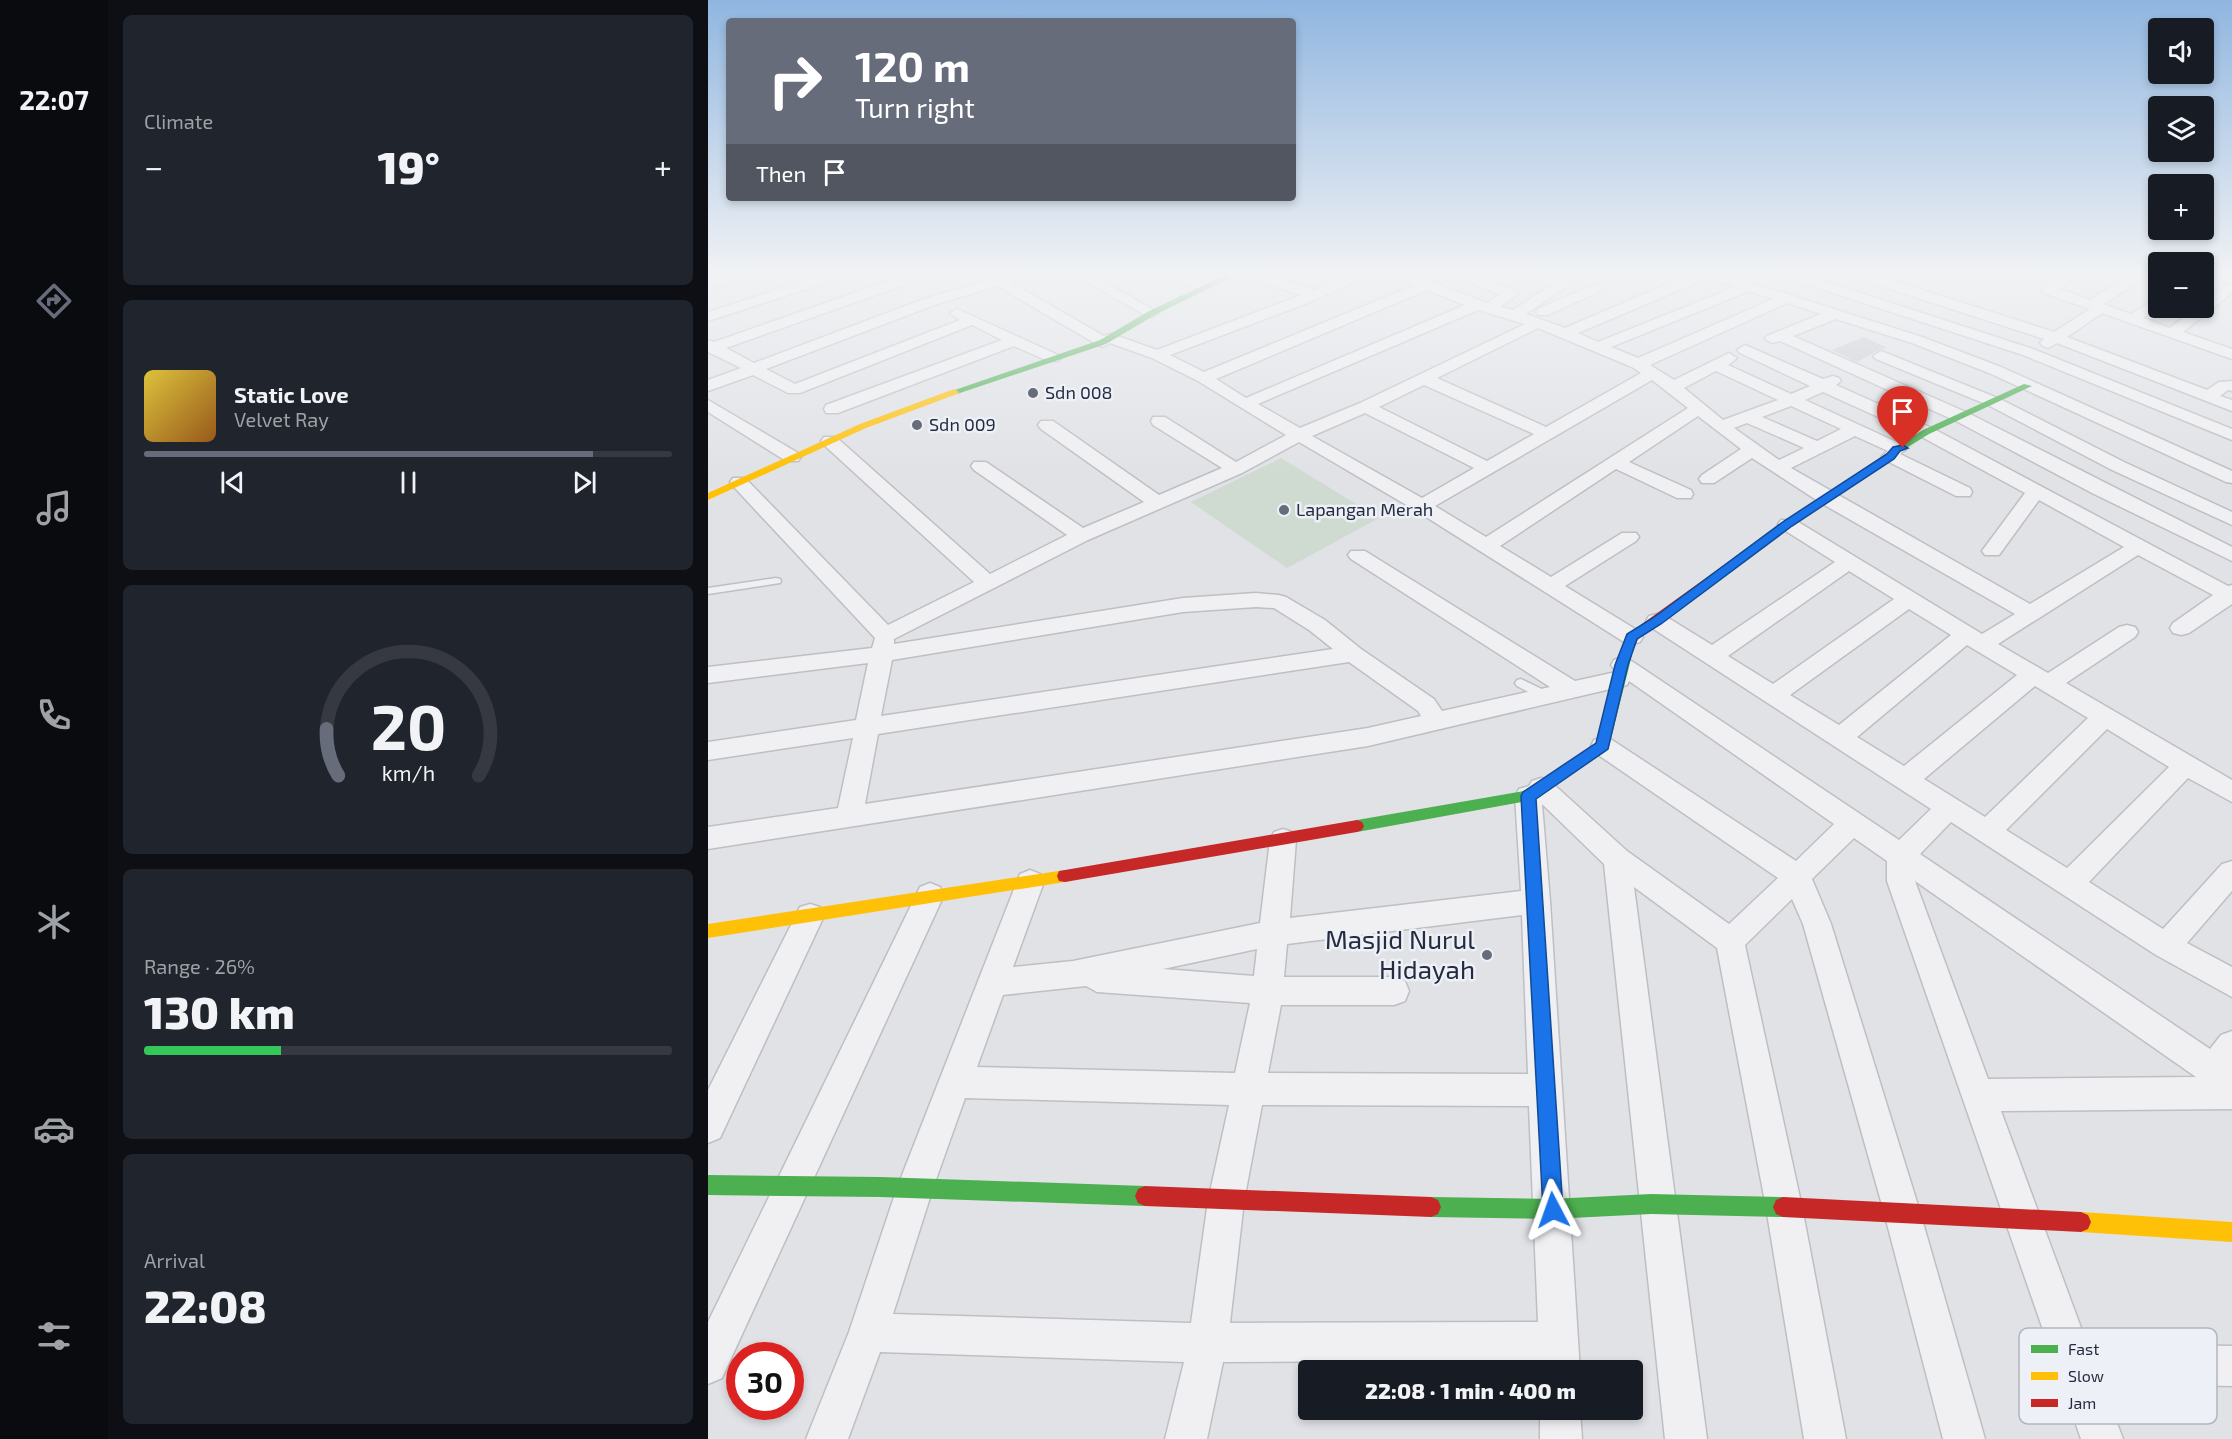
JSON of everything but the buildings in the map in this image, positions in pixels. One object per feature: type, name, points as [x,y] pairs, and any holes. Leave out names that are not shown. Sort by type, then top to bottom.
[{"type":"street","points":[[710,346],[730,339]]},
{"type":"street","points":[[708,386],[833,339]]},
{"type":"street","points":[[794,390],[923,339]]},
{"type":"street","points":[[1157,355],[1198,339]]},
{"type":"street","points":[[1204,378],[1298,339]]},
{"type":"street","points":[[1245,404],[1402,339]]},
{"type":"street","points":[[849,818],[883,645],[988,583],[1081,536],[1236,469],[1299,435],[1366,407],[1491,339]]},
{"type":"street","points":[[1580,339],[1646,368],[1778,468],[1828,499],[2030,613]]},
{"type":"street","points":[[1598,347],[1617,339]]},
{"type":"street","points":[[1422,506],[1547,434],[1646,368],[1704,339]]},
{"type":"street","points":[[1673,387],[1745,350],[1773,339]]},
{"type":"street","points":[[1788,339],[1962,417],[2232,555]]},
{"type":"street","points":[[1990,339],[2028,352],[2232,435]]},
{"type":"street","points":[[1995,370],[2055,339]]},
{"type":"street","points":[[2060,339],[2232,406]]},
{"type":"street","points":[[2193,339],[2225,351]]},
{"type":"street","points":[[832,409],[1015,340],[1053,358]]},
{"type":"street","points":[[708,497],[863,426],[1107,340],[1157,355],[1204,378],[1487,545],[1632,637]]},
{"type":"street","points":[[1721,427],[1790,401],[1917,340],[1995,370],[2232,478]]},
{"type":"street","points":[[2203,343],[2215,353],[2232,359]]},
{"type":"street","points":[[710,346],[863,426]]},
{"type":"street","points":[[1745,350],[1926,432],[2137,547],[2231,595],[2181,628]]},
{"type":"street","points":[[1881,356],[1994,402],[2118,466],[2232,519]]},
{"type":"street","points":[[1715,365],[1855,429],[1963,492]]},
{"type":"street","points":[[1423,378],[1547,434]]},
{"type":"street","points":[[2208,397],[2225,385],[2232,386]]},
{"type":"street","points":[[708,931],[930,895],[1030,882],[1283,840],[1535,792],[1603,746],[1620,672],[1632,637],[1788,524],[1926,432],[2027,386]]},
{"type":"street","points":[[708,405],[792,457]]},
{"type":"street","points":[[1366,407],[1487,468]]},
{"type":"street","points":[[1487,545],[1698,409]]},
{"type":"street","points":[[1748,417],[1818,448]]},
{"type":"street","points":[[1159,421],[1236,469]]},
{"type":"street","points":[[1047,425],[1158,503]]},
{"type":"street","points":[[1778,468],[1855,429]]},
{"type":"street","points":[[830,441],[988,583]]},
{"type":"street","points":[[1708,479],[1752,450]]},
{"type":"street","points":[[1615,462],[1684,494]]},
{"type":"street","points":[[980,466],[1081,536]]},
{"type":"street","points":[[740,482],[883,645]]},
{"type":"street","points":[[1992,551],[2036,491]]},
{"type":"street","points":[[1788,524],[1974,639],[2232,792]]},
{"type":"street","points":[[1551,586],[1629,537]]},
{"type":"street","points":[[1840,738],[1974,639],[2030,613],[2137,547]]},
{"type":"street","points":[[1358,555],[1572,690]]},
{"type":"street","points":[[1712,656],[1848,562]]},
{"type":"street","points":[[1773,695],[1910,598]]},
{"type":"street","points":[[708,675],[883,645],[1183,605],[1256,600],[1280,602],[1317,625],[1353,654],[1426,705],[1435,719]]},
{"type":"street","points":[[1657,621],[2166,946],[2232,983]]},
{"type":"street","points":[[1905,780],[2042,678],[2127,632]]},
{"type":"street","points":[[708,751],[1353,654]]},
{"type":"street","points":[[708,838],[1368,736],[1435,719],[1572,690],[1620,672]]},
{"type":"street","points":[[1620,672],[2228,1073]]},
{"type":"street","points":[[1987,832],[2105,716]]},
{"type":"street","points":[[1603,746],[1797,876],[1817,924],[1902,1212],[1964,1439]]},
{"type":"street","points":[[2069,884],[2186,765]]},
{"type":"street","points":[[1535,792],[1617,859],[1730,941],[1784,1207],[1825,1439]]},
{"type":"street","points":[[868,1332],[1559,1356],[1536,901],[1535,792]]},
{"type":"street","points":[[1948,807],[1902,856],[1901,881],[2062,1328]]},
{"type":"street","points":[[1730,941],[1852,823]]},
{"type":"street","points":[[1186,1439],[1208,1344],[1226,1201],[1268,991],[1283,840]]},
{"type":"street","points":[[1617,859],[1686,1439]]},
{"type":"street","points":[[2166,946],[2232,872]]},
{"type":"street","points":[[827,1439],[868,1332],[915,1188],[1030,882]]},
{"type":"street","points":[[708,1364],[930,895]]},
{"type":"street","points":[[993,981],[1073,975],[1273,933],[1536,901]]},
{"type":"street","points":[[708,1126],[810,916]]},
{"type":"street","points":[[1073,975],[1268,991],[1394,991]]},
{"type":"street","points":[[1978,1095],[2228,1073]]},
{"type":"street","points":[[955,1082],[1248,1089],[1545,1090]]},
{"type":"street","points":[[708,1185],[795,1184],[1226,1201],[1553,1210],[1659,1204],[1784,1207],[2022,1216],[2232,1232]]},
{"type":"street","points":[[2217,1366],[2232,1366]]},
{"type":"street","points":[[1560,1420],[1561,1439]]},
{"type":"street","points":[[2097,1424],[2102,1439]]},
{"type":"lane","points":[[708,591],[776,581]]},
{"type":"lane","points":[[1521,683],[1546,696]]},
{"type":"shaded area","name":"Lapangan Merah","points":[[1281,458],[1379,518],[1287,568],[1191,502]]},
{"type":"traffic: fast","points":[[954,392],[1108,339]]},
{"type":"traffic: fast","points":[[1896,450],[1926,432],[2027,386]]},
{"type":"traffic: fast","points":[[1357,826],[1528,796],[1603,746],[1626,655]]},
{"type":"traffic: fast","points":[[708,1185],[880,1187],[1145,1196]]},
{"type":"traffic: fast","points":[[1431,1207],[1551,1209],[1651,1204],[1783,1207]]},
{"type":"traffic: slow","points":[[708,497],[863,426],[954,392]]},
{"type":"traffic: slow","points":[[708,931],[1065,876]]},
{"type":"traffic: slow","points":[[2081,1222],[2232,1232]]},
{"type":"traffic: jam","points":[[1626,655],[1632,637],[1788,524],[1891,456],[1896,450]]},
{"type":"traffic: jam","points":[[1065,876],[1357,826]]},
{"type":"traffic: jam","points":[[1145,1196],[1431,1207]]},
{"type":"traffic: jam","points":[[1783,1207],[2081,1222]]},
{"type":"place","name":"Sdn 008","points":[[1033,393]]},
{"type":"place","name":"Sdn 009","points":[[917,425]]},
{"type":"place","name":"Lapangan Merah","points":[[1284,510]]},
{"type":"place","name":"Masjid Nurul Hidayah","points":[[1487,955]]},
{"type":"route","points":[[1553,1210],[1528,796],[1603,746],[1622,665],[1632,637],[1788,524],[1891,456],[1897,449],[1903,448]]}]
